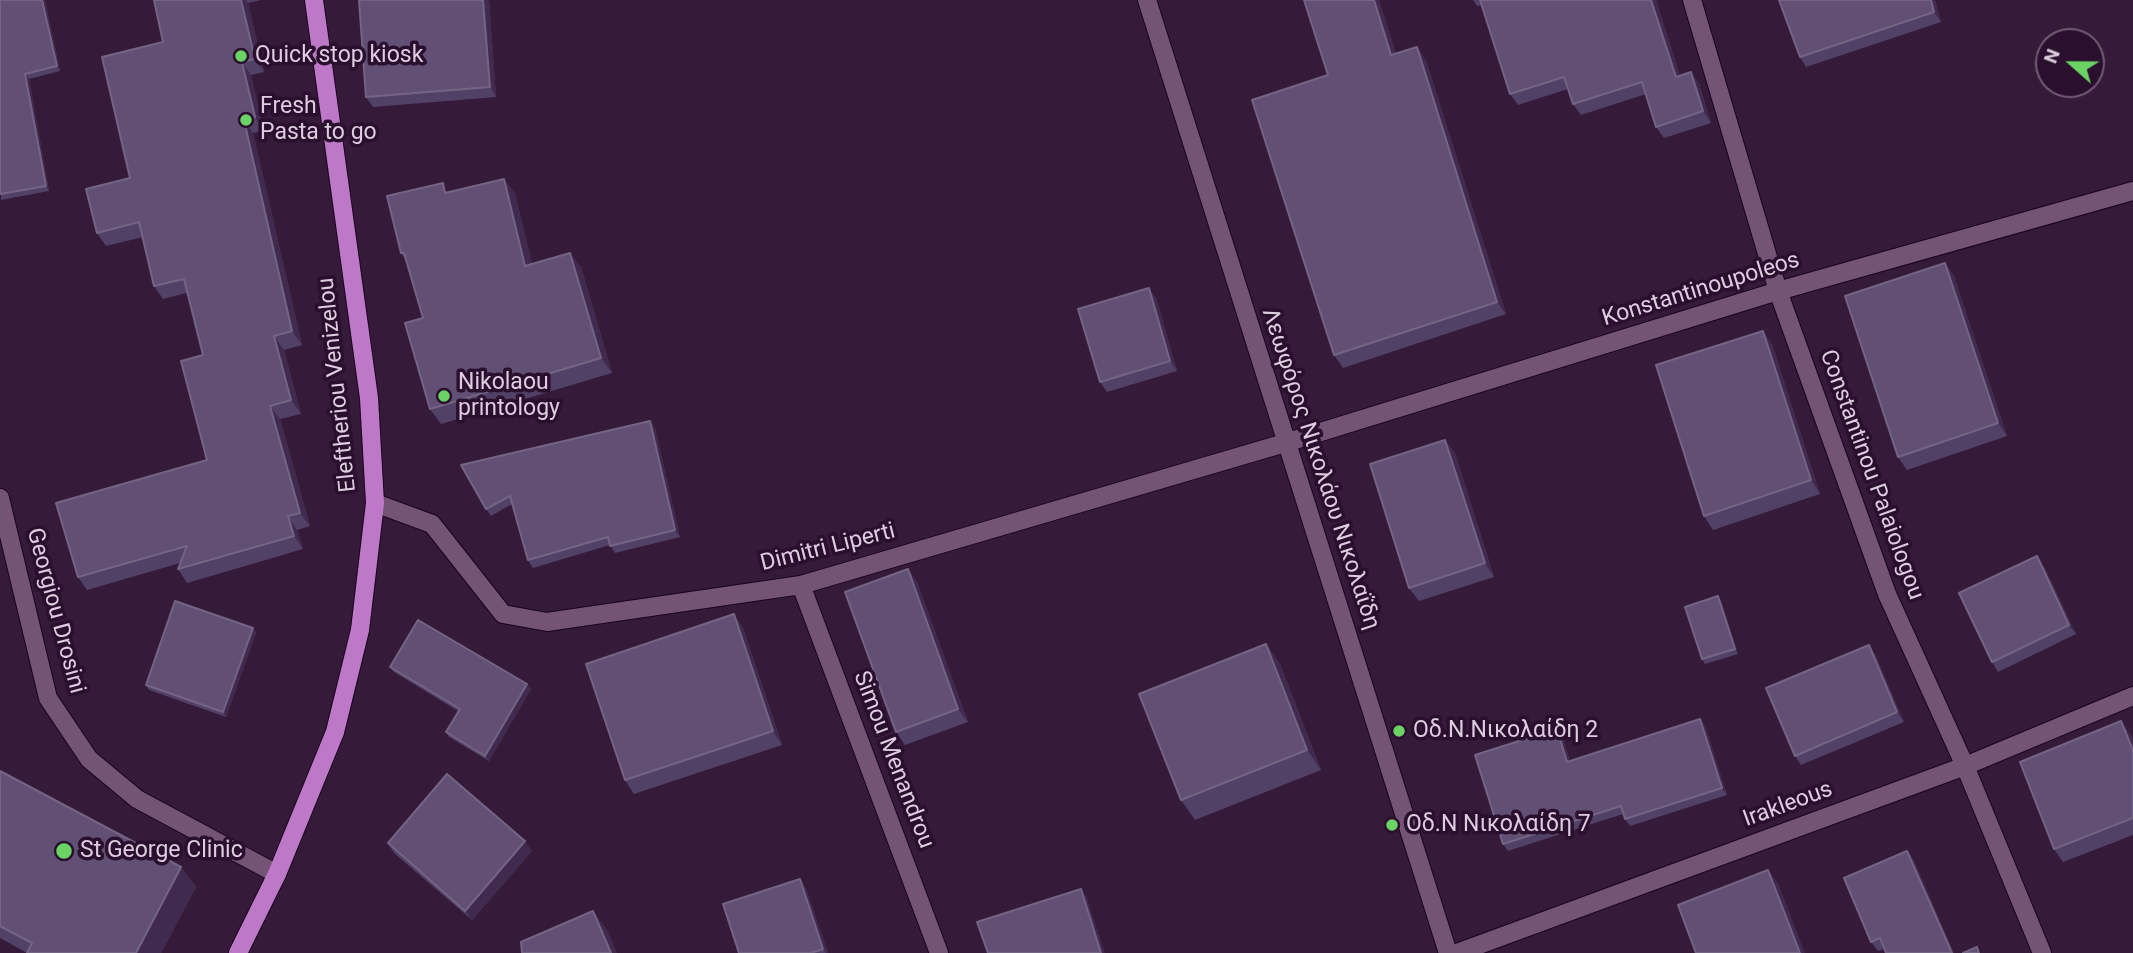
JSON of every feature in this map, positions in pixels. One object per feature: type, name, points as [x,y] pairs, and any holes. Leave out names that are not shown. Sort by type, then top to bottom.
[{"type":"main road","name":"Eleftheriou Venizelou","points":[[238,953],[277,874],[335,732],[360,630],[375,503],[369,398],[314,0]]},
{"type":"street","name":"Λεωφόρος Νικολάου Νικολαΐδη","points":[[1147,0],[1448,953]]},
{"type":"street","name":"Constantinou Palaiologou","points":[[1692,0],[1778,291],[1887,594],[1965,766],[2042,953]]},
{"type":"street","name":"Konstantinoupoleos","points":[[1285,443],[1778,291],[2133,191]]},
{"type":"street","name":"Dimitri Liperti","points":[[375,503],[432,524],[503,614],[547,622],[801,585],[1285,443]]},
{"type":"street","name":"Georgiou Drosini","points":[[0,498],[48,698],[89,759],[136,799],[277,874]]},
{"type":"street","name":"Simou Menandrou","points":[[801,585],[939,953]]},
{"type":"street","name":"Irakleous","points":[[1457,953],[1965,766],[2133,696]]},
{"type":"building","points":[[0,0],[42,0],[57,66],[25,74],[46,186],[0,194]]},
{"type":"building","points":[[154,0],[241,0],[255,59],[242,62],[255,117],[244,120],[292,331],[274,336],[291,400],[270,406],[300,513],[288,516],[294,536],[178,569],[187,546],[78,577],[56,503],[207,460],[181,361],[203,355],[184,279],[154,286],[139,222],[97,233],[86,189],[130,178],[102,57],[163,42]]},
{"type":"building","points":[[359,0],[483,0],[490,87],[366,97]]},
{"type":"building","points":[[1304,0],[1374,0],[1391,55],[1417,47],[1497,302],[1334,355],[1252,100],[1328,75]]},
{"type":"building","points":[[1480,0],[1651,0],[1676,77],[1691,72],[1703,111],[1656,127],[1642,82],[1573,104],[1564,77],[1510,94]]},
{"type":"building","points":[[1779,0],[1931,0],[1934,12],[1800,57]]},
{"type":"building","points":[[504,179],[525,266],[570,253],[601,358],[430,409],[405,323],[423,318],[404,253],[401,253],[387,196],[443,183],[445,193]]},
{"type":"building","points":[[1945,263],[1998,423],[1898,457],[1845,296]]},
{"type":"building","points":[[1149,288],[1170,361],[1100,382],[1078,309]]},
{"type":"building","points":[[1763,331],[1811,480],[1704,516],[1656,365]]},
{"type":"building","points":[[650,421],[675,530],[610,546],[608,537],[528,560],[510,496],[486,509],[461,465]]},
{"type":"building","points":[[1445,440],[1485,563],[1409,588],[1370,464]]},
{"type":"building","points":[[2037,556],[2069,625],[1992,662],[1959,593]]},
{"type":"building","points":[[908,569],[958,709],[896,732],[845,592]]},
{"type":"building","points":[[1718,596],[1735,649],[1702,659],[1685,607]]},
{"type":"building","points":[[175,601],[253,628],[223,712],[146,685]]},
{"type":"building","points":[[734,614],[773,731],[625,780],[586,664]]},
{"type":"building","points":[[418,620],[527,684],[485,756],[446,732],[460,709],[390,667]]},
{"type":"building","points":[[1266,644],[1307,750],[1181,800],[1139,694]]},
{"type":"building","points":[[1869,645],[1897,712],[1795,756],[1766,688]]},
{"type":"building","points":[[1700,719],[1722,788],[1625,819],[1621,806],[1503,844],[1475,755],[1557,729],[1567,762]]},
{"type":"building","points":[[2121,721],[2133,750],[2133,818],[2054,849],[2020,762]]},
{"type":"building","name":"St George Clinic","points":[[0,771],[181,867],[136,953],[27,953],[32,943],[0,926]]},
{"type":"building","points":[[447,774],[525,841],[465,911],[388,843]]},
{"type":"building","points":[[1907,851],[1952,953],[1886,953],[1880,938],[1871,942],[1844,878]]},
{"type":"building","points":[[1768,870],[1800,953],[1696,953],[1678,905]]},
{"type":"building","points":[[800,879],[823,949],[811,953],[739,953],[723,904]]},
{"type":"building","points":[[1081,889],[1101,953],[988,953],[977,922]]},
{"type":"building","points":[[593,911],[611,953],[522,953],[521,942]]},
{"type":"building","points":[[1977,947],[1979,953],[1963,953]]},
{"type":"place","name":"Quick stop kiosk","points":[[241,56]]},
{"type":"place","name":"Fresh Pasta to go","points":[[246,120]]},
{"type":"place","name":"Nikolaou printology","points":[[444,396]]},
{"type":"place","name":"Οδ.Ν.Νικολαίδη 2","points":[[1399,731]]},
{"type":"place","name":"Οδ.Ν Νικολαίδη 7","points":[[1392,825]]},
{"type":"place","name":"St George Clinic","points":[[64,851]]}]
